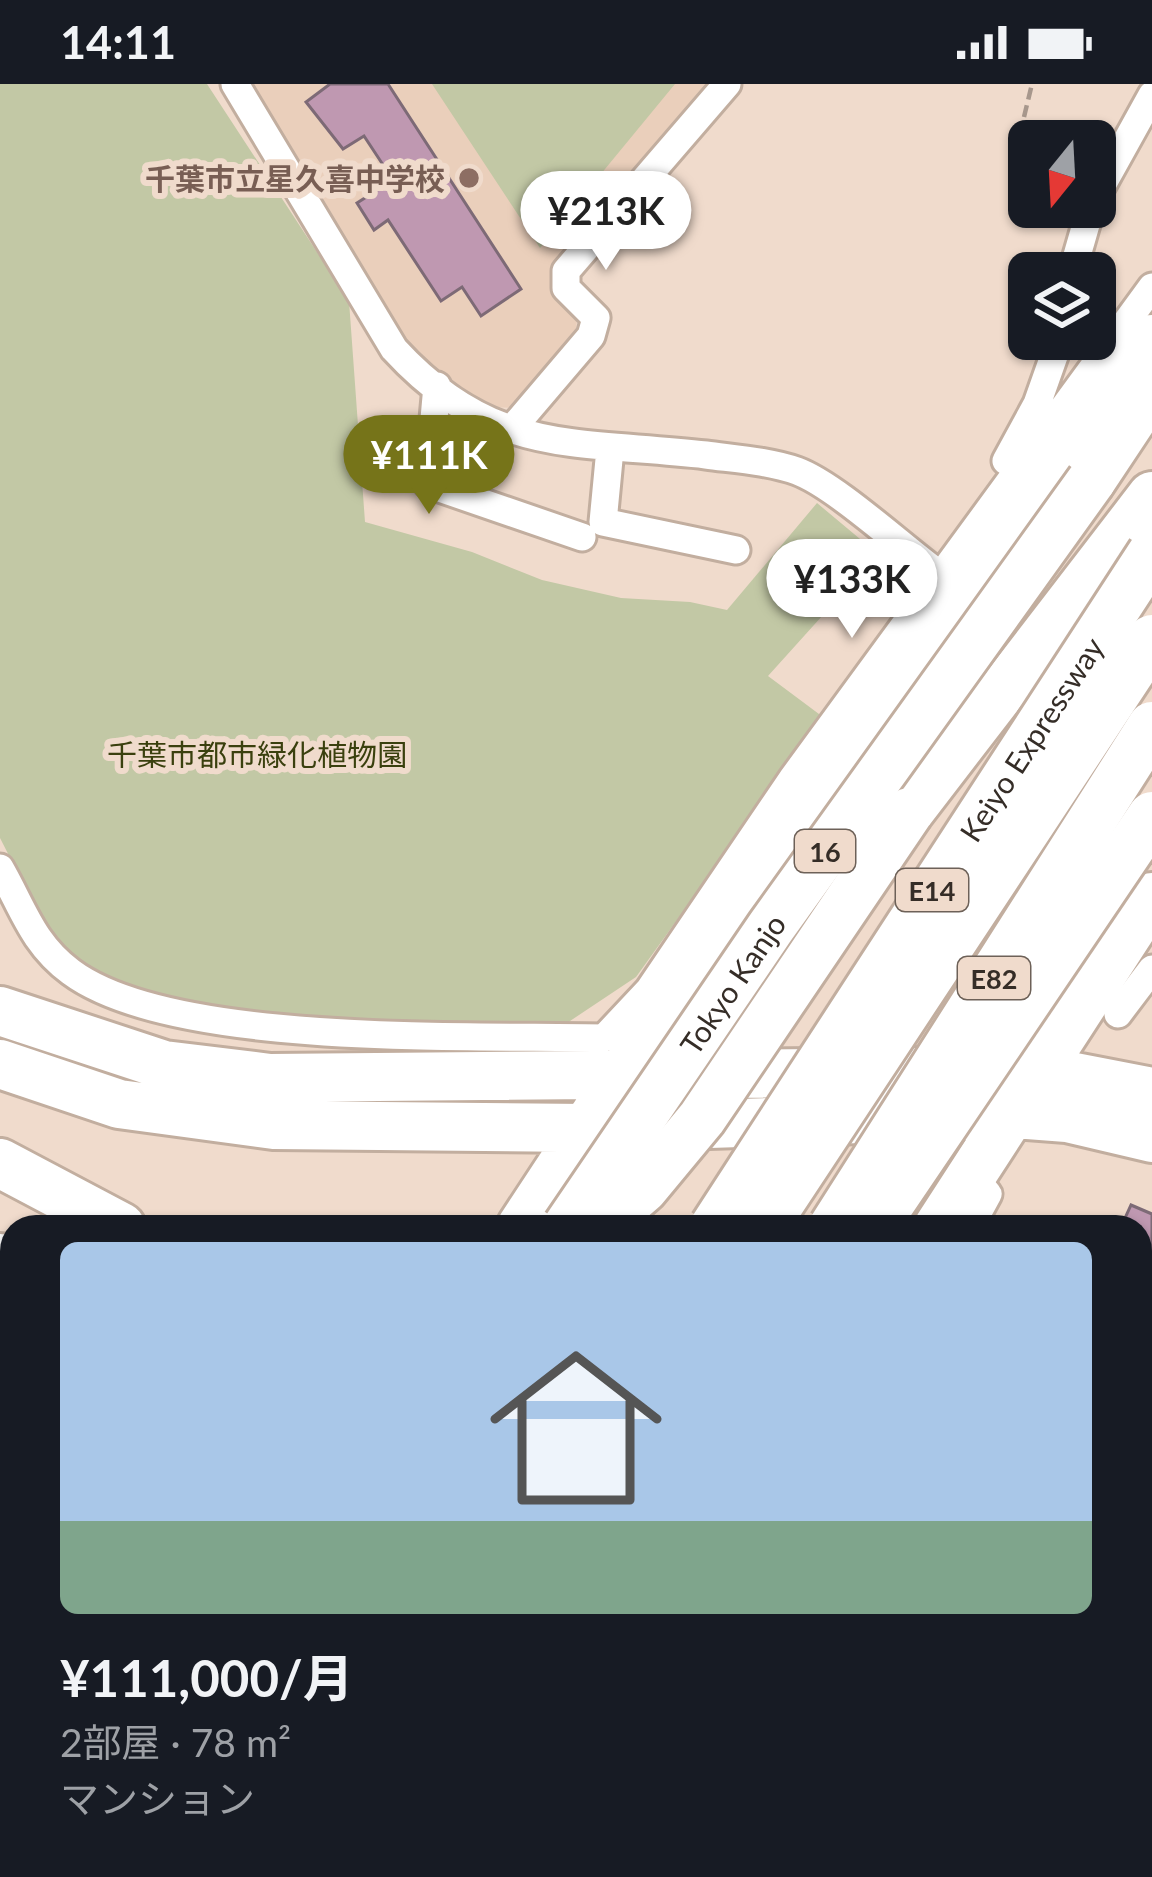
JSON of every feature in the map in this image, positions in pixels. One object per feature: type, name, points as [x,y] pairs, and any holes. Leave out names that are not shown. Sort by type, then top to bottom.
[{"type":"highway","points":[[529,1215],[585,1128],[612,1058],[1152,339]]},
{"type":"highway","name":"Tokyo Kanjo","points":[[575,1215],[798,888],[1091,482],[1152,389]]},
{"type":"highway","points":[[613,1215],[644,1188],[702,1118],[909,812],[1152,496]]},
{"type":"highway","name":"Keiyo Expressway","points":[[722,1215],[1152,553]]},
{"type":"highway","name":"Keiyo Expressway","points":[[772,1215],[1152,639]]},
{"type":"highway","name":"E82","points":[[841,1215],[1152,726]]},
{"type":"highway","points":[[882,1215],[1152,816]]},
{"type":"highway","points":[[947,1215],[1044,1071],[1152,896]]},
{"type":"highway","points":[[0,1011],[114,1052],[215,1073],[612,1058],[1044,1071],[1152,1091]]},
{"type":"highway","points":[[0,1064],[119,1104],[237,1121],[585,1128],[1016,1114],[1067,1118],[1152,1138]]},
{"type":"highway","points":[[0,1163],[98,1215]]},
{"type":"street","points":[[235,84],[394,349],[437,386],[511,430],[545,442],[754,460],[801,472],[939,574]]},
{"type":"street","points":[[511,430],[591,336],[596,318],[566,288],[566,271],[727,84]]},
{"type":"street","points":[[1116,160],[1152,95]]},
{"type":"street","points":[[0,868],[38,943],[70,971],[130,1003],[222,1020],[612,1058],[649,990],[939,574],[1152,287]]},
{"type":"street","points":[[1010,478],[1006,461],[1037,404],[1053,360]]},
{"type":"street","points":[[437,386],[428,484],[582,537]]},
{"type":"street","points":[[610,449],[603,522],[736,550]]},
{"type":"street","points":[[1118,1014],[1152,969]]},
{"type":"street","points":[[974,1177],[988,1194],[977,1215]]},
{"type":"path","points":[[1024,117],[1032,84]]},
{"type":"shaded area","name":"千葉市立星久喜中学校","points":[[251,84],[710,84],[551,271],[553,287],[578,311],[576,329],[513,408],[491,407],[446,381],[409,348]]},
{"type":"green space","name":"千葉市都市緑化植物園","points":[[0,84],[207,84],[349,301],[365,522],[472,552],[542,580],[621,598],[690,602],[727,610],[817,503],[878,554],[768,676],[823,717],[636,977],[558,1029],[291,1015],[144,996],[70,955],[46,928],[0,838]]},
{"type":"green space","points":[[432,84],[675,84],[540,248]]},
{"type":"building","points":[[330,84],[388,84],[521,289],[481,316],[462,287],[441,301],[388,220],[374,230],[357,203],[393,180],[364,136],[343,149],[306,102]]},
{"type":"building","points":[[1131,1205],[1152,1214],[1152,1215],[1126,1215]]},
{"type":"place","name":"千葉市立星久喜中学校","points":[[469,178]]}]
